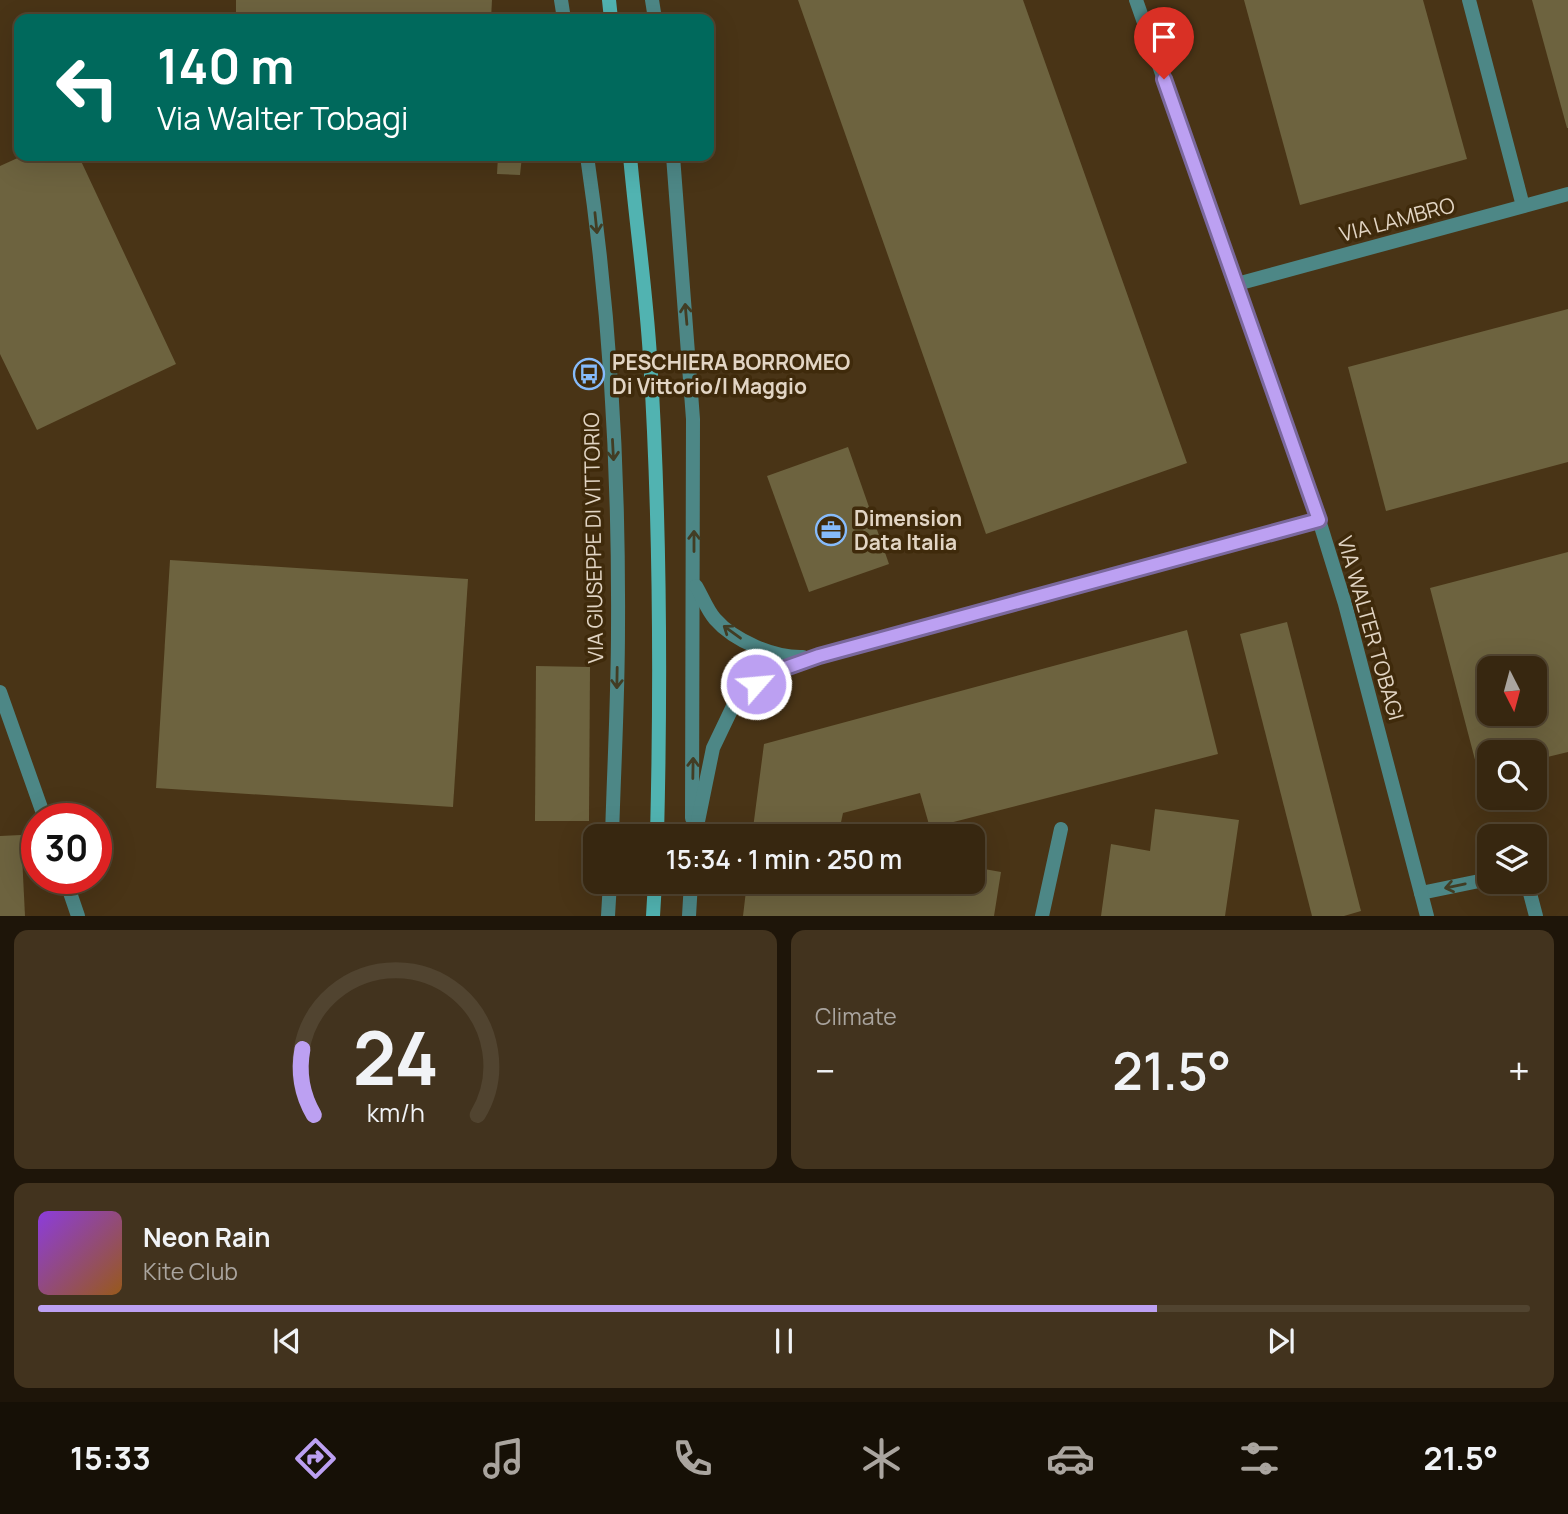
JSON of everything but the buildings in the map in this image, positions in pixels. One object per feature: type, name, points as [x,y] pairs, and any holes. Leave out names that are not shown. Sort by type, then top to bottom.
[{"type":"main road","points":[[631,161],[650,354],[658,511],[660,706],[657,824]]},
{"type":"main road","points":[[653,915],[654,894]]},
{"type":"street","name":"VIA WALTER TOBAGI","points":[[1136,0],[1319,520],[1345,604],[1427,915]]},
{"type":"street","points":[[1469,0],[1523,206]]},
{"type":"street","name":"VIA GIUSEPPE DI VITTORIO","points":[[588,161],[604,303],[614,458],[618,627],[612,824]]},
{"type":"street","points":[[673,161],[693,419],[693,824]]},
{"type":"street","name":"VIA LAMBRO","points":[[1237,285],[1568,194]]},
{"type":"street","points":[[696,824],[713,748],[735,702],[774,672],[819,656],[1319,520]]},
{"type":"street","points":[[694,583],[715,620],[737,637],[786,657],[819,656]]},
{"type":"street","points":[[0,692],[39,803]]},
{"type":"street","points":[[1042,915],[1061,828]]},
{"type":"street","points":[[1421,893],[1477,881]]},
{"type":"street","points":[[71,894],[78,915]]},
{"type":"street","points":[[608,915],[609,894]]},
{"type":"street","points":[[688,915],[690,894]]},
{"type":"street","points":[[1530,894],[1535,915]]},
{"type":"place","name":"PESCHIERA BORROMEO Di Vittorio/I Maggio","points":[[589,374]]},
{"type":"place","name":"Dimension Data Italia","points":[[831,530]]},
{"type":"route","points":[[756,684],[774,672],[819,656],[1319,520],[1164,79]]}]
